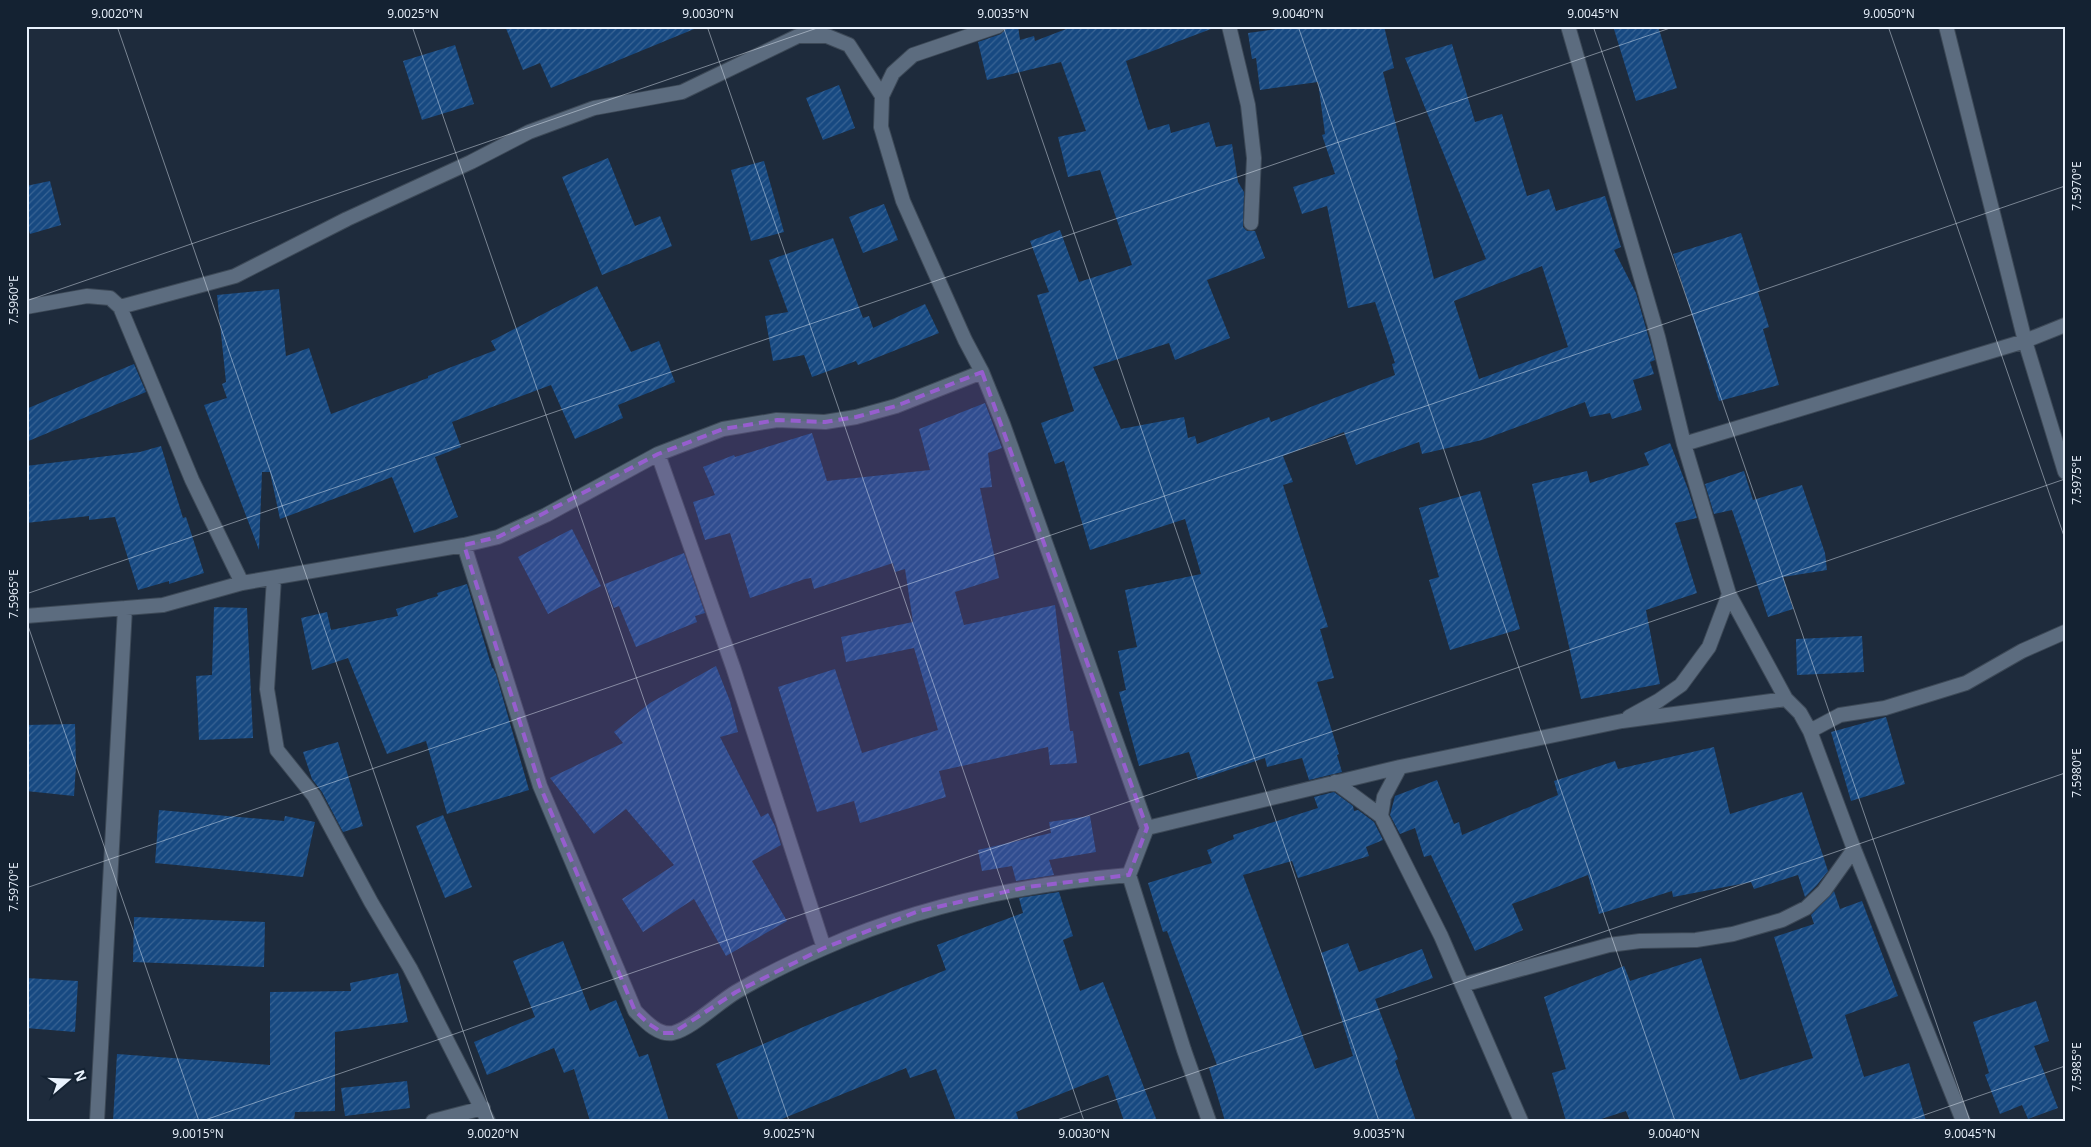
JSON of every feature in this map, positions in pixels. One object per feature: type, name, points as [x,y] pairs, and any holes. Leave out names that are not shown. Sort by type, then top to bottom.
[{"type":"street","points":[[998,26],[913,55],[893,73],[882,96],[881,127],[903,201],[965,340],[982,372],[1003,424],[1147,828],[1129,876],[1184,1050],[1209,1121]]},
{"type":"street","points":[[1229,26],[1248,105],[1252,140],[1254,158],[1251,223]]},
{"type":"street","points":[[1568,26],[1658,337],[1684,444],[1729,594],[1786,699],[1800,713],[1810,731],[1854,849],[1962,1121]]},
{"type":"street","points":[[1946,26],[2025,341],[2065,472]]},
{"type":"street","points":[[120,307],[235,276],[262,264],[347,218],[471,162],[529,132],[594,108],[682,92],[798,36],[827,36],[849,45],[882,96]]},
{"type":"street","points":[[26,307],[87,296],[110,298],[120,307],[192,480],[242,583]]},
{"type":"street","points":[[1684,444],[2025,341],[2065,324]]},
{"type":"street","points":[[26,616],[163,605],[242,583],[464,545],[498,537],[538,519],[658,454],[723,429],[777,420],[826,422],[856,416],[896,406],[982,372]]},
{"type":"street","points":[[658,454],[733,667],[824,948]]},
{"type":"street","points":[[464,545],[540,786],[635,1011],[649,1024],[663,1033],[673,1033],[685,1027],[736,992],[824,948],[919,912],[1027,887],[1129,876]]},
{"type":"street","points":[[274,578],[266,689],[277,750],[314,796],[371,902],[410,968],[485,1115],[433,1121]]},
{"type":"street","points":[[1622,721],[1658,701],[1680,685],[1709,647],[1729,594]]},
{"type":"street","points":[[97,1121],[125,608]]},
{"type":"street","points":[[1810,731],[1840,715],[1885,708],[1966,684],[2022,651],[2065,632]]},
{"type":"street","points":[[1147,828],[1400,767],[1622,721],[1786,699]]},
{"type":"street","points":[[1381,816],[1384,797],[1400,767]]},
{"type":"street","points":[[1335,782],[1381,816],[1441,936],[1521,1121]]},
{"type":"street","points":[[1462,985],[1609,944],[1696,940],[1733,934],[1782,920],[1806,908],[1824,891],[1854,849]]},
{"type":"highlighted area","points":[[982,372],[1147,828],[1129,875],[1027,887],[919,911],[824,948],[736,992],[673,1033],[663,1033],[649,1024],[635,1011],[540,786],[464,545],[498,537],[658,454],[723,429],[777,420],[825,422],[856,417],[896,406]]},
{"type":"building","points":[[505,26],[699,27],[551,88],[540,63],[523,70]]},
{"type":"building","points":[[1007,26],[1018,26],[1020,40],[1034,36],[1035,41],[1074,26],[1210,26],[1211,29],[1126,61],[1148,130],[1169,124],[1171,133],[1209,122],[1216,147],[1232,144],[1238,182],[1244,192],[1243,227],[1247,231],[1255,231],[1265,258],[1207,280],[1230,338],[1175,360],[1169,343],[1093,367],[1121,429],[1184,417],[1188,438],[1195,436],[1197,444],[1269,417],[1271,422],[1395,375],[1392,364],[1395,363],[1375,302],[1348,308],[1327,206],[1302,214],[1293,187],[1335,174],[1322,135],[1325,134],[1318,82],[1260,90],[1256,58],[1252,59],[1248,33],[1298,26],[1384,26],[1394,68],[1383,72],[1434,279],[1486,259],[1405,58],[1452,44],[1475,122],[1502,114],[1527,196],[1549,189],[1556,211],[1605,196],[1621,247],[1614,250],[1636,293],[1655,360],[1650,362],[1654,374],[1633,380],[1642,410],[1612,419],[1610,413],[1590,417],[1585,402],[1482,440],[1422,454],[1419,442],[1356,465],[1344,432],[1283,456],[1293,482],[1283,485],[1328,627],[1320,629],[1334,678],[1317,682],[1339,754],[1337,755],[1342,772],[1309,780],[1302,758],[1267,767],[1265,758],[1198,780],[1189,752],[1139,766],[1119,692],[1126,690],[1118,651],[1137,647],[1125,590],[1201,574],[1185,519],[1090,550],[1064,461],[1055,464],[1041,423],[1074,411],[1037,295],[1049,292],[1030,241],[1060,230],[1079,282],[1132,265],[1100,170],[1068,177],[1058,137],[1086,131],[1061,62],[987,80],[978,42],[1001,34]],"holes":[[[1542,266],[1568,347],[1479,379],[1454,301]]]},
{"type":"building","points":[[1613,26],[1658,26],[1677,88],[1636,101]]},
{"type":"building","points":[[455,45],[474,104],[422,120],[403,61]]},
{"type":"building","points":[[839,85],[855,128],[823,140],[806,98]]},
{"type":"building","points":[[608,158],[635,226],[660,216],[672,246],[602,275],[562,177]]},
{"type":"building","points":[[764,161],[784,232],[751,241],[731,170]]},
{"type":"building","points":[[50,181],[61,225],[30,234],[26,219],[26,186]]},
{"type":"building","points":[[884,204],[898,240],[863,253],[849,217]]},
{"type":"building","points":[[1741,233],[1760,291],[1758,292],[1769,327],[1763,329],[1779,385],[1719,401],[1673,254]]},
{"type":"building","points":[[833,238],[863,318],[869,316],[873,328],[925,304],[939,333],[858,365],[856,361],[812,377],[804,355],[773,361],[765,316],[788,312],[769,260]]},
{"type":"building","points":[[597,286],[631,352],[659,341],[675,382],[618,405],[623,418],[575,439],[551,385],[452,422],[461,447],[435,457],[458,517],[414,533],[392,477],[280,519],[270,472],[262,472],[259,550],[204,405],[227,398],[222,384],[226,382],[217,295],[279,289],[286,356],[309,348],[331,414],[428,378],[428,376],[496,350],[491,341]]},
{"type":"building","points":[[134,364],[146,392],[26,442],[26,409]]},
{"type":"building","points":[[985,403],[1002,448],[988,453],[992,487],[980,488],[999,578],[955,592],[964,625],[1055,605],[1070,731],[1073,731],[1077,763],[1050,765],[1048,747],[939,771],[946,797],[860,823],[854,801],[817,812],[778,687],[835,669],[862,753],[938,730],[914,648],[846,662],[841,637],[913,622],[905,569],[895,572],[893,563],[814,589],[811,578],[805,579],[750,598],[730,533],[705,540],[693,502],[715,495],[703,467],[734,455],[735,457],[812,433],[827,481],[930,470],[919,429]]},
{"type":"building","points":[[1670,443],[1697,518],[1675,523],[1697,593],[1646,610],[1660,684],[1581,699],[1532,484],[1587,471],[1590,483],[1649,465],[1644,453]]},
{"type":"building","points":[[161,446],[183,518],[186,517],[204,573],[169,584],[169,581],[138,590],[115,517],[89,520],[89,516],[26,523],[26,466],[140,452]]},
{"type":"building","points":[[1744,471],[1753,500],[1802,485],[1825,553],[1827,570],[1783,577],[1793,609],[1768,617],[1732,510],[1714,514],[1705,484]]},
{"type":"building","points":[[1480,491],[1520,629],[1450,650],[1429,580],[1439,577],[1419,508]]},
{"type":"building","points":[[572,529],[601,586],[548,614],[518,557]]},
{"type":"building","points":[[684,553],[705,613],[695,616],[697,622],[636,647],[619,606],[614,608],[605,584]]},
{"type":"building","points":[[467,584],[492,668],[496,674],[529,790],[447,814],[426,741],[387,754],[348,658],[312,670],[301,618],[327,612],[331,630],[398,616],[396,609],[438,596],[437,593]]},
{"type":"building","points":[[214,607],[247,608],[253,738],[199,740],[196,676],[212,675]]},
{"type":"building","points":[[1862,636],[1864,672],[1797,675],[1796,639]]},
{"type":"building","points":[[716,666],[730,701],[738,732],[720,737],[761,817],[768,813],[775,826],[781,845],[752,861],[787,921],[726,956],[694,899],[643,932],[622,899],[674,865],[626,809],[594,834],[550,778],[623,743],[614,732],[650,703]]},
{"type":"building","points":[[1886,717],[1905,784],[1851,801],[1831,732]]},
{"type":"building","points":[[75,724],[76,766],[74,796],[26,791],[26,725]]},
{"type":"building","points":[[338,742],[363,826],[343,832],[322,792],[312,779],[303,752]]},
{"type":"building","points":[[1714,747],[1730,814],[1802,792],[1828,871],[1805,897],[1798,875],[1754,889],[1751,882],[1673,897],[1672,891],[1599,914],[1588,875],[1512,904],[1523,930],[1475,951],[1431,855],[1424,857],[1415,828],[1400,834],[1390,815],[1395,796],[1437,780],[1454,824],[1459,822],[1462,835],[1558,795],[1554,781],[1615,761],[1618,769]]},
{"type":"building","points":[[1334,792],[1353,806],[1354,811],[1358,810],[1374,822],[1383,840],[1366,847],[1369,856],[1298,878],[1292,861],[1243,875],[1315,1069],[1353,1056],[1321,953],[1348,943],[1359,972],[1422,949],[1433,978],[1375,999],[1398,1059],[1395,1061],[1416,1121],[1225,1121],[1209,1068],[1217,1065],[1167,931],[1163,932],[1148,883],[1212,863],[1207,850],[1234,839],[1233,835],[1318,808],[1314,797]]},
{"type":"building","points":[[159,810],[284,821],[285,816],[315,822],[303,877],[155,863]]},
{"type":"building","points":[[443,815],[472,887],[445,898],[416,826]]},
{"type":"building","points":[[1090,816],[1096,852],[1049,860],[1054,875],[1016,881],[1012,866],[982,871],[978,850],[1051,833],[1049,822]]},
{"type":"building","points":[[1834,891],[1840,909],[1862,901],[1898,996],[1845,1015],[1864,1077],[1909,1063],[1926,1121],[1630,1121],[1626,1111],[1595,1121],[1566,1121],[1552,1073],[1566,1069],[1544,997],[1624,966],[1630,981],[1701,958],[1740,1080],[1813,1058],[1774,937],[1814,924],[1811,915]]},
{"type":"building","points":[[1059,892],[1073,936],[1063,940],[1080,991],[1103,982],[1157,1121],[1124,1121],[1108,1075],[1016,1112],[1019,1121],[956,1121],[936,1069],[910,1078],[906,1068],[777,1121],[739,1121],[716,1064],[946,970],[937,945],[1023,913],[1019,898]]},
{"type":"building","points":[[134,917],[265,922],[264,967],[133,962]]},
{"type":"building","points":[[563,941],[590,1011],[616,1000],[639,1057],[648,1054],[669,1121],[590,1121],[574,1069],[564,1073],[554,1048],[487,1075],[474,1042],[535,1017],[513,961]]},
{"type":"building","points":[[398,973],[408,1022],[335,1032],[335,1111],[295,1112],[294,1121],[113,1121],[117,1054],[270,1065],[270,992],[351,991],[350,983]]},
{"type":"building","points":[[26,978],[78,981],[75,1032],[26,1028]]},
{"type":"building","points":[[2036,1001],[2049,1041],[2034,1046],[2058,1108],[2028,1119],[2022,1105],[2000,1114],[1985,1075],[1989,1073],[1973,1022]]},
{"type":"building","points":[[407,1081],[410,1108],[345,1116],[341,1088]]}]
